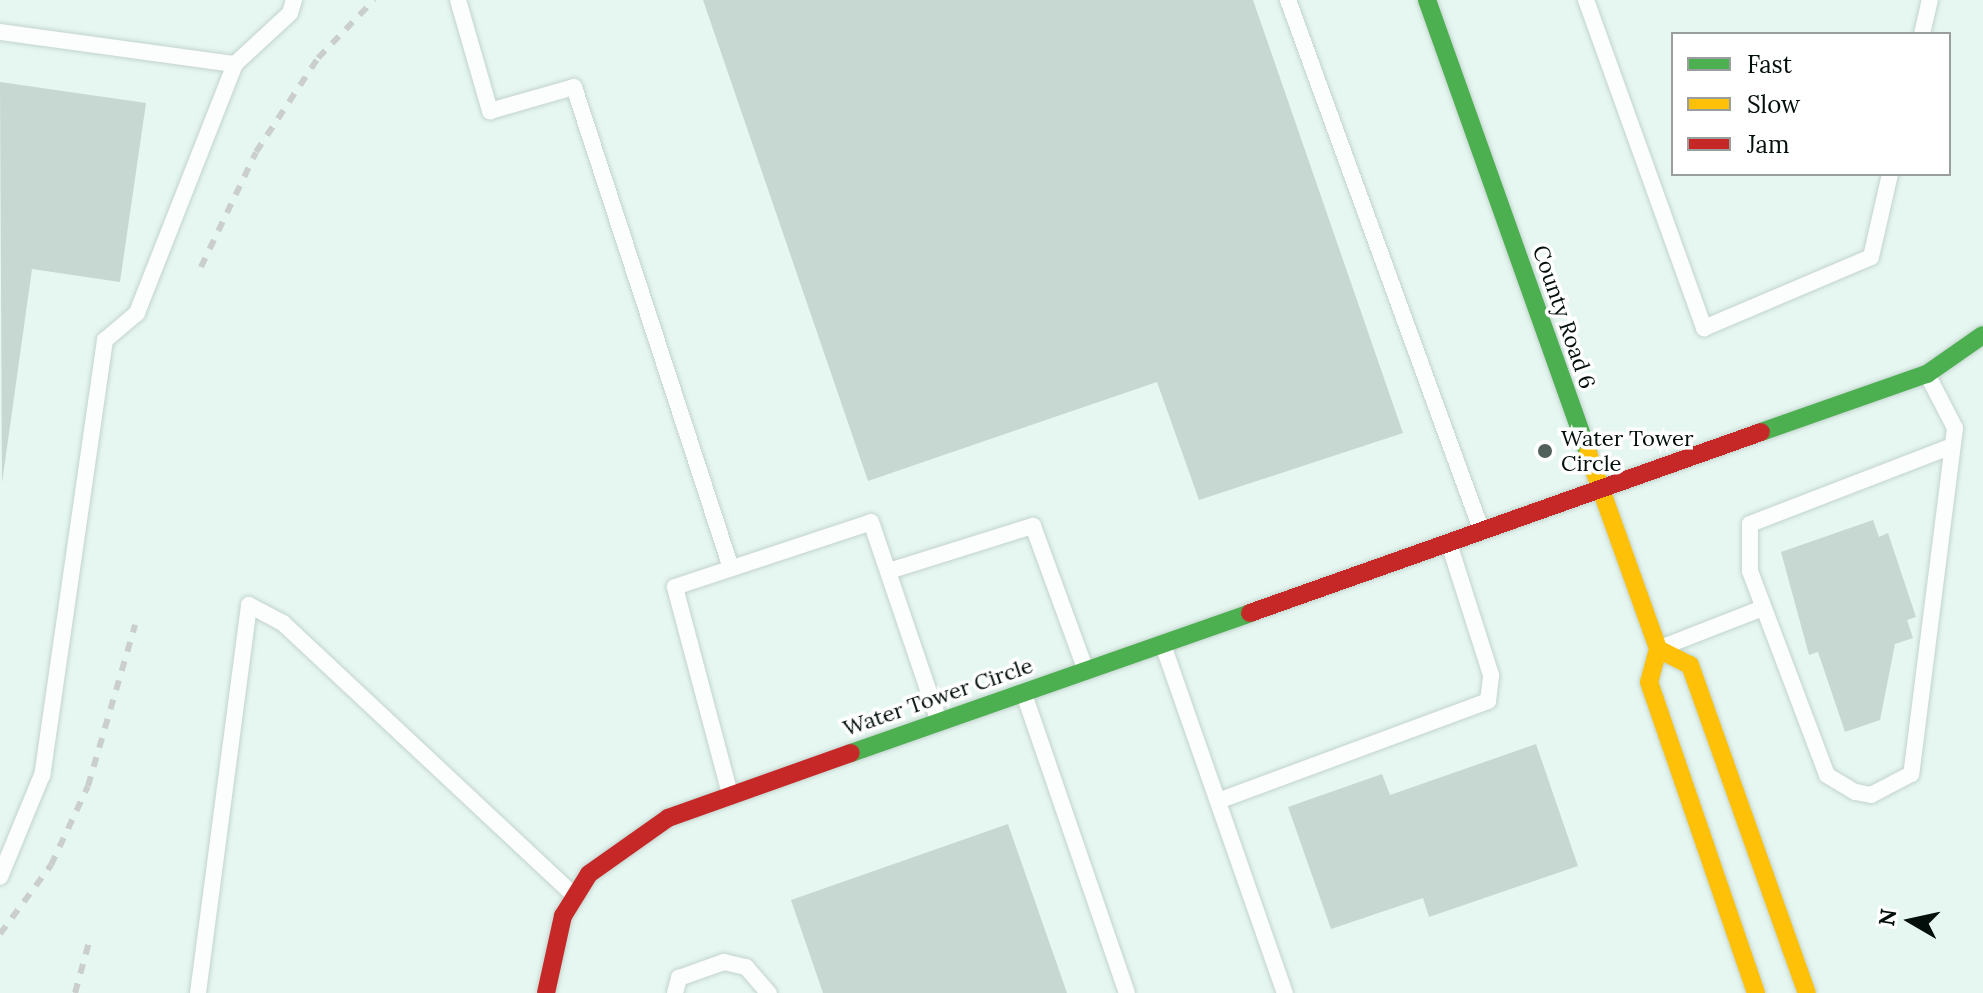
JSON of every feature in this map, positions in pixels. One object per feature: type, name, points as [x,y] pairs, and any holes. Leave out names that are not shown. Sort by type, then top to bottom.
[{"type":"street","name":"County Road 6","points":[[1427,0],[1658,649]]},
{"type":"street","name":"Water Tower Circle","points":[[546,993],[563,916],[575,896],[624,843],[730,796],[1927,374],[1981,343]]},
{"type":"street","points":[[1756,993],[1649,682],[1658,649],[1690,665],[1807,993]]},
{"type":"lane","points":[[0,877],[42,775],[105,340],[137,313],[235,64],[290,13],[294,0]]},
{"type":"lane","points":[[458,0],[490,111],[574,87],[731,568]]},
{"type":"lane","points":[[1288,0],[1481,530]]},
{"type":"lane","points":[[1586,0],[1704,328],[1871,257],[1890,176]]},
{"type":"lane","points":[[1922,32],[1930,0]]},
{"type":"lane","points":[[0,32],[235,64]]},
{"type":"lane","points":[[1927,374],[1955,428],[1911,774],[1871,795],[1827,775],[1750,571],[1750,524],[1952,446]]},
{"type":"lane","points":[[730,796],[675,587],[871,522],[939,722]]},
{"type":"lane","points":[[889,571],[1033,526],[1086,670]]},
{"type":"lane","points":[[1218,801],[1488,701],[1491,675],[1449,542]]},
{"type":"lane","points":[[198,993],[249,605],[283,623],[575,896]]},
{"type":"lane","points":[[1658,649],[1763,608]]},
{"type":"lane","points":[[1162,643],[1285,993]]},
{"type":"lane","points":[[1023,692],[1127,993]]},
{"type":"lane","points":[[675,993],[679,978],[724,962],[746,967],[769,993]]},
{"type":"building","points":[[703,0],[1253,0],[1403,433],[1199,500],[1157,382],[868,481]]},
{"type":"building","points":[[0,82],[146,103],[120,282],[32,269],[2,483]]},
{"type":"building","points":[[1873,520],[1879,537],[1888,533],[1916,617],[1907,620],[1913,638],[1895,644],[1880,720],[1845,732],[1818,652],[1809,655],[1781,552]]},
{"type":"building","points":[[1536,744],[1578,866],[1429,917],[1423,898],[1331,929],[1288,807],[1382,774],[1390,795]]},
{"type":"building","points":[[1008,824],[1067,993],[823,993],[791,900]]},
{"type":"railway","points":[[201,267],[256,152],[318,58],[374,0]]},
{"type":"railway","points":[[0,934],[51,865],[88,786],[135,625]]},
{"type":"railway","points":[[75,993],[89,942]]},
{"type":"traffic: fast","points":[[1427,0],[1588,453]]},
{"type":"traffic: fast","points":[[1761,432],[1927,374],[1983,335]]},
{"type":"traffic: fast","points":[[851,753],[1250,613]]},
{"type":"traffic: slow","points":[[1588,453],[1658,649],[1649,682],[1756,993]]},
{"type":"traffic: slow","points":[[1658,649],[1690,665],[1807,993]]},
{"type":"traffic: jam","points":[[1250,613],[1761,432]]},
{"type":"traffic: jam","points":[[546,993],[563,916],[589,874],[668,818],[851,753]]},
{"type":"place","name":"Water Tower Circle","points":[[1545,451]]}]
